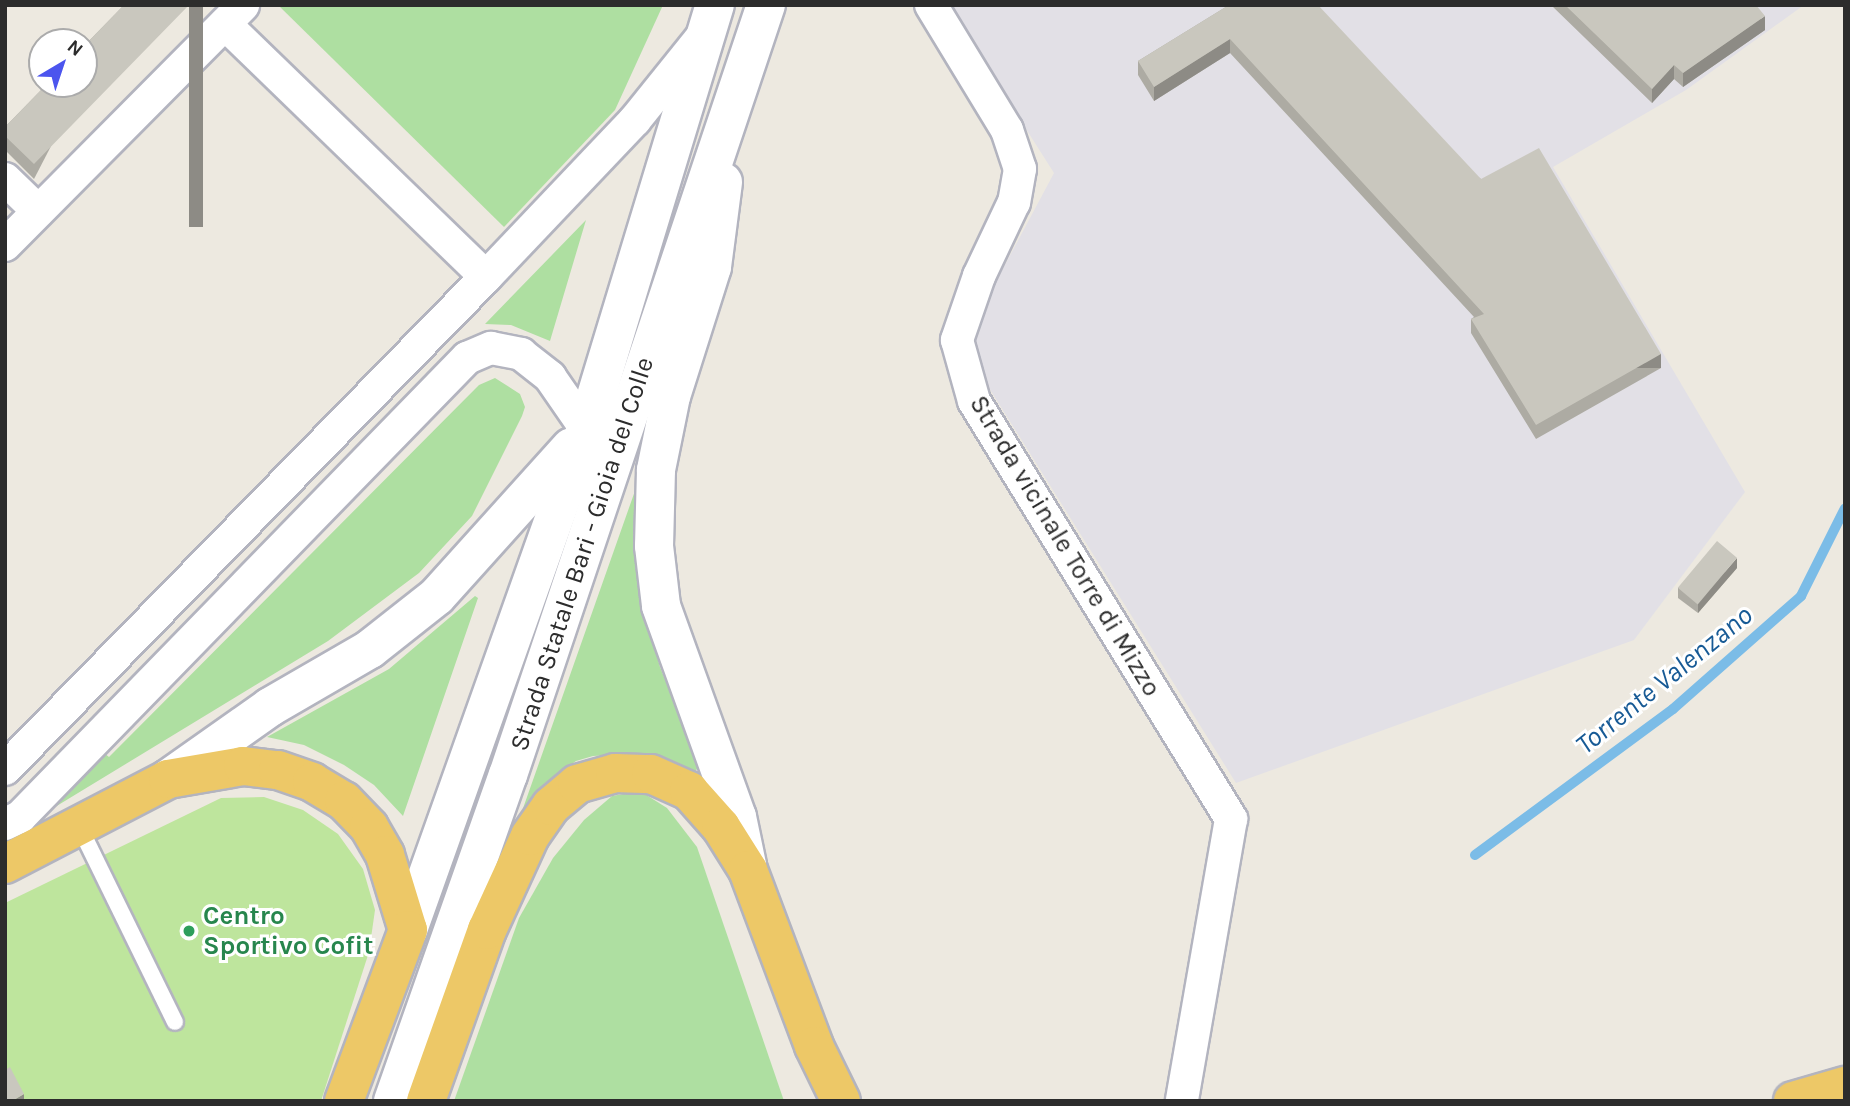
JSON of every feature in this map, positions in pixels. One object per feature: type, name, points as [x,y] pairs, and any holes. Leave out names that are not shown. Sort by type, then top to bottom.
[{"type":"highway","points":[[5,864],[168,779],[243,766],[278,770],[312,782],[344,801],[369,827],[385,855],[408,930],[344,1101]]},
{"type":"highway","points":[[426,1101],[487,930],[530,836],[551,806],[577,784],[615,773],[651,774],[689,791],[721,827],[749,876],[811,1039],[841,1101]]},
{"type":"highway","points":[[811,1039],[817,1101]]},
{"type":"highway","points":[[1793,1101],[1845,1086]]},
{"type":"main road","name":"Strada Statale Bari - Gioia del Colle","points":[[393,1101],[508,775],[766,5]]},
{"type":"main road","name":"Strada Statale Bari - Gioia del Colle","points":[[408,930],[586,429],[712,17]]},
{"type":"main road","points":[[734,97],[712,267],[671,396],[656,470],[654,545],[661,606],[737,817],[749,876]]},
{"type":"main road","points":[[168,779],[270,707],[370,649],[437,596],[586,429]]},
{"type":"street","name":"Strada vicinale Torre di Mizzo","points":[[930,5],[1007,130],[1020,169],[1014,202],[979,276],[957,340],[974,401],[1231,819],[1182,1101]]},
{"type":"street","points":[[5,245],[234,14],[486,278]]},
{"type":"street","points":[[5,769],[486,278],[635,120],[712,17]]},
{"type":"street","points":[[5,179],[38,211]]},
{"type":"street","points":[[5,824],[20,817],[467,358],[491,348],[521,354],[550,377],[586,429]]},
{"type":"lane","points":[[79,826],[175,1022]]},
{"type":"shaded area","points":[[947,5],[1804,5],[1686,90],[1553,167],[1745,492],[1634,640],[1236,783],[976,367],[967,336],[1054,173]]},
{"type":"green space","points":[[278,5],[663,5],[615,110],[504,227]]},
{"type":"green space","points":[[586,220],[550,341],[511,325],[485,324]]},
{"type":"green space","points":[[495,378],[520,394],[525,407],[522,416],[472,516],[419,573],[328,641],[32,821],[104,753],[109,757],[479,385]]},
{"type":"green space","points":[[636,488],[637,553],[645,613],[660,667],[700,767],[692,773],[644,753],[593,756],[576,761],[544,784],[525,816],[521,814]]},
{"type":"green space","points":[[475,596],[478,598],[403,816],[374,785],[344,765],[304,745],[267,737],[389,669]]},
{"type":"green space","points":[[640,791],[667,808],[697,847],[784,1101],[454,1101],[519,918],[553,858],[584,820],[612,796]]},
{"type":"green space","name":"Centro Sportivo Cofit","points":[[264,797],[303,810],[338,834],[363,869],[375,910],[369,952],[321,1101],[5,1101],[5,903],[221,798]]},
{"type":"building","points":[[124,5],[189,5],[34,164],[5,136],[5,127],[33,98],[98,98],[98,32]]},
{"type":"building","points":[[1229,5],[1318,5],[1481,179],[1539,148],[1661,354],[1536,425],[1471,319],[1484,314],[1230,39],[1154,87],[1138,61]]},
{"type":"building","points":[[1565,5],[1756,5],[1765,16],[1683,73],[1674,65],[1652,89]]},
{"type":"building","points":[[1717,541],[1737,558],[1698,604],[1678,588]]},
{"type":"building","points":[[10,1067],[24,1094],[12,1101],[5,1101],[5,1070]]},
{"type":"waterway","name":"Torrente Valenzano","points":[[1475,855],[1673,709],[1801,596],[1845,508]]},
{"type":"place","name":"Centro Sportivo Cofit","points":[[189,931]]}]
